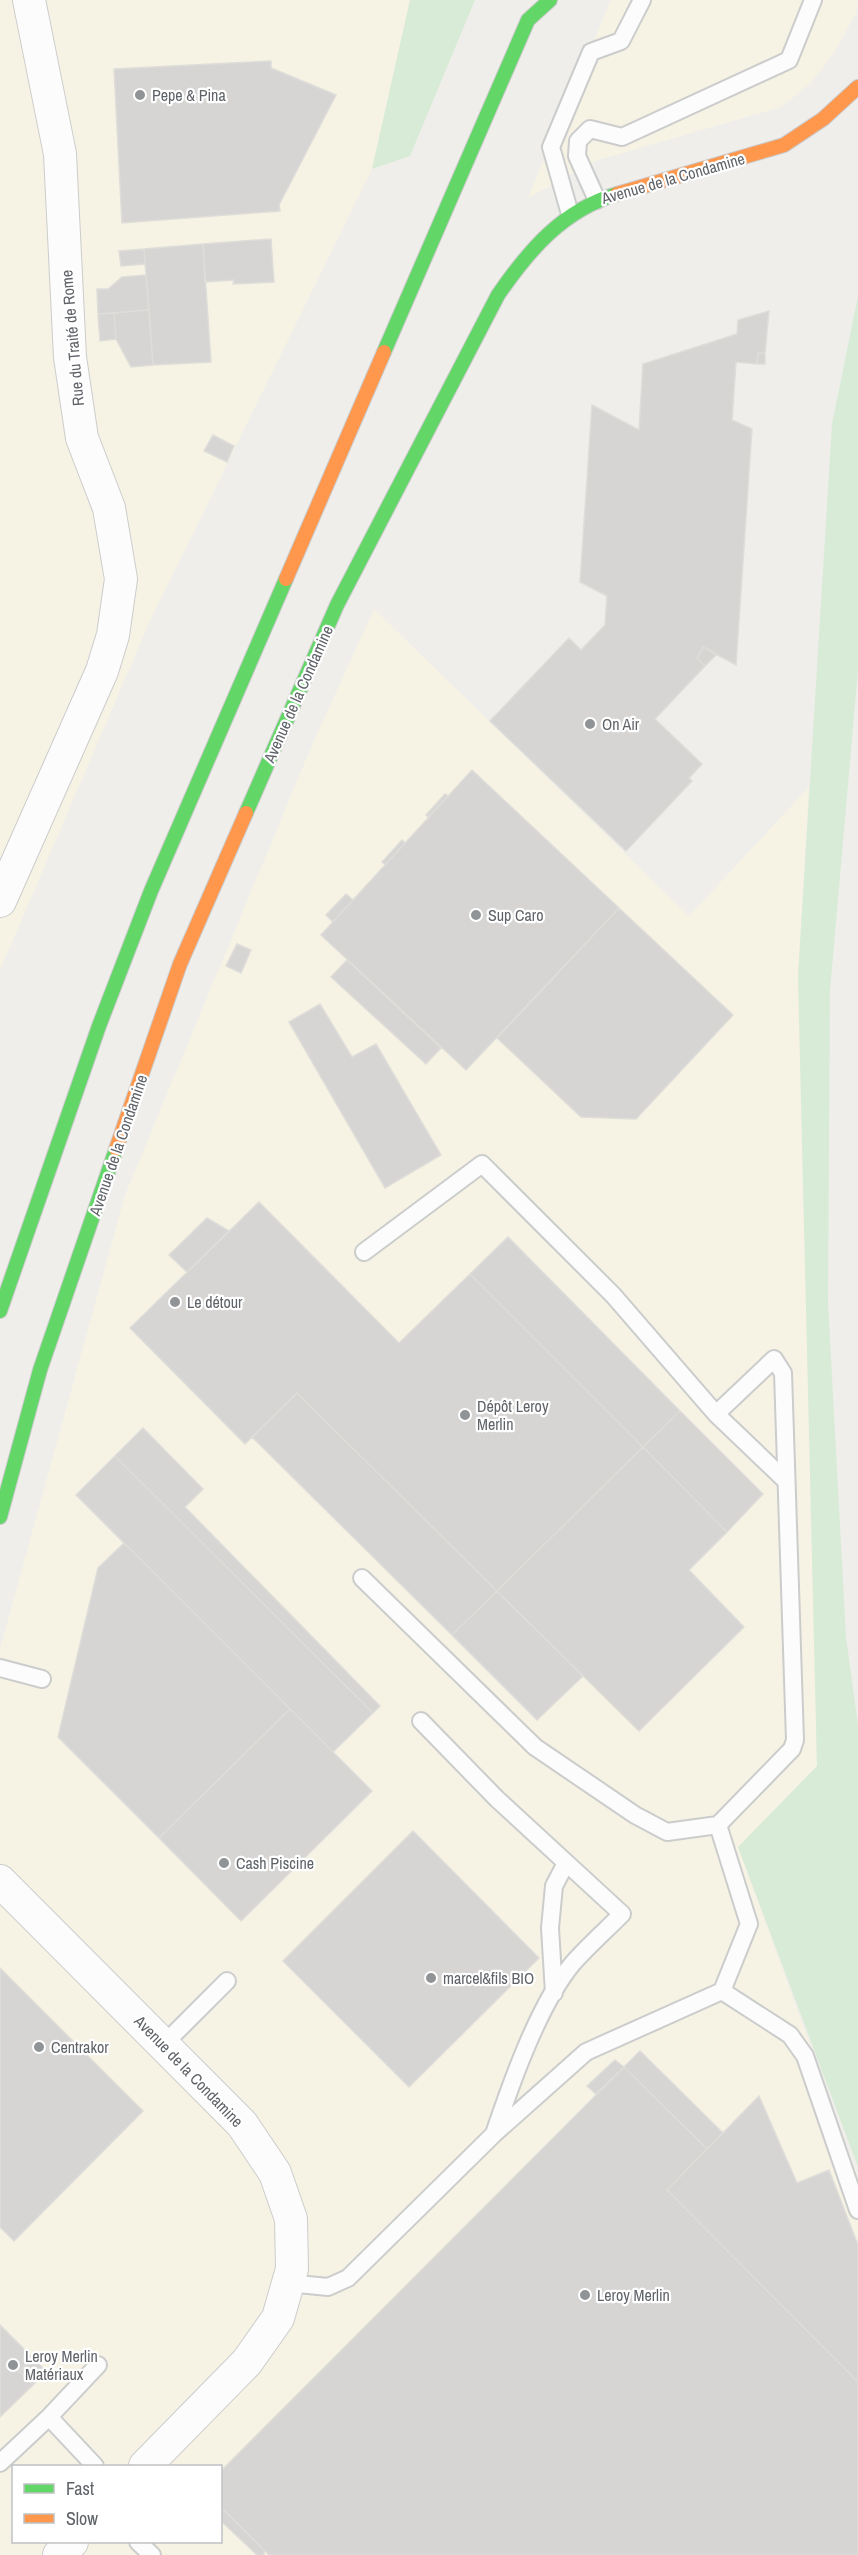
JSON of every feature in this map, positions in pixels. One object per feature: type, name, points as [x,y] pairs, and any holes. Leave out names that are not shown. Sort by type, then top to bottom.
[{"type":"street","name":"Rue du Traité de Rome","points":[[0,901],[102,671],[114,634],[121,579],[109,508],[82,438],[70,357],[60,154],[29,0]]},
{"type":"street","points":[[526,0],[528,20]]},
{"type":"street","points":[[0,1311],[99,1026],[151,891],[528,20],[550,0]]},
{"type":"street","name":"Avenue de la Condamine","points":[[0,1517],[40,1370],[180,964],[330,620],[498,295],[522,259],[545,233],[570,214],[597,200],[784,145],[838,108],[858,87]]},
{"type":"street","name":"Avenue de la Condamine","points":[[0,1881],[242,2124],[275,2173],[291,2219],[292,2269],[278,2318],[247,2362],[146,2465]]},
{"type":"street","points":[[59,2555],[70,2543]]},
{"type":"lane","points":[[570,214],[550,147],[591,52],[621,41],[642,0]]},
{"type":"lane","points":[[597,200],[577,156],[578,141],[590,129],[622,137],[789,60],[813,0]]},
{"type":"lane","points":[[364,1252],[482,1164],[613,1295],[716,1414],[786,1481]]},
{"type":"lane","points":[[362,1578],[535,1747],[556,1762],[635,1815],[667,1832],[718,1825],[792,1749],[795,1740],[783,1372],[774,1359],[716,1414]]},
{"type":"lane","points":[[0,1668],[42,1679]]},
{"type":"lane","points":[[421,1721],[497,1799],[622,1914],[572,1964],[554,1993],[531,2036],[495,2133]]},
{"type":"lane","points":[[288,2283],[328,2287],[348,2278],[495,2133],[586,2052],[722,1991],[749,1924],[718,1825]]},
{"type":"lane","points":[[554,1993],[550,1928],[554,1886],[566,1863]]},
{"type":"lane","points":[[164,2045],[227,1981]]},
{"type":"lane","points":[[722,1991],[790,2035],[805,2056],[858,2210]]},
{"type":"lane","points":[[0,2463],[49,2417],[98,2365]]},
{"type":"lane","points":[[49,2417],[94,2465]]},
{"type":"lane","points":[[140,2543],[152,2555]]},
{"type":"shaded area","points":[[0,0],[410,0],[372,169],[149,623],[0,970]]},
{"type":"shaded area","points":[[611,0],[858,0],[856,13],[834,53],[811,83],[781,107],[598,160],[528,198]]},
{"type":"shaded area","points":[[374,609],[689,916],[809,787],[798,977],[817,1766],[738,1847],[858,2177],[858,2555],[0,2555],[0,1649],[125,1195],[312,745]]},
{"type":"green space","points":[[410,0],[475,0],[410,156],[372,169]]},
{"type":"green space","points":[[858,296],[858,670],[830,991],[828,1302],[846,1637],[858,1725],[858,2167],[738,1847],[817,1766],[798,976],[832,424]]},
{"type":"building","points":[[271,61],[271,68],[336,95],[279,205],[280,211],[122,223],[114,69]]},
{"type":"building","points":[[271,239],[274,282],[233,284],[234,280],[205,282],[203,244]]},
{"type":"building","points":[[203,244],[211,362],[153,365],[144,249]]},
{"type":"building","points":[[144,249],[145,264],[121,266],[119,251]]},
{"type":"building","points":[[146,275],[149,310],[98,314],[97,289],[108,289],[122,277]]},
{"type":"building","points":[[149,310],[153,365],[131,367],[116,339],[114,313]]},
{"type":"building","points":[[769,311],[765,353],[758,353],[757,364],[736,362],[732,420],[752,429],[736,665],[703,647],[697,658],[705,666],[655,719],[702,764],[689,778],[692,781],[626,851],[490,721],[569,638],[581,650],[605,625],[607,596],[580,582],[592,405],[639,430],[643,364],[737,334],[738,320]]},
{"type":"building","points":[[114,313],[116,339],[100,341],[98,314]]},
{"type":"building","points":[[758,353],[765,353],[765,364],[757,364]]},
{"type":"building","points":[[213,435],[234,446],[227,462],[204,451]]},
{"type":"building","points":[[703,647],[717,654],[705,666],[697,658]]},
{"type":"building","name":"Sup Caro","points":[[472,770],[619,908],[466,1070],[321,935]]},
{"type":"building","points":[[445,794],[448,796],[428,817],[426,815]]},
{"type":"building","points":[[402,840],[405,843],[385,865],[382,862]]},
{"type":"building","points":[[346,894],[353,900],[333,922],[326,915]]},
{"type":"building","points":[[619,908],[733,1015],[636,1119],[581,1117],[497,1038]]},
{"type":"building","points":[[237,944],[251,950],[241,973],[226,966]]},
{"type":"building","points":[[347,960],[441,1048],[426,1064],[331,977]]},
{"type":"building","points":[[320,1004],[352,1057],[376,1044],[441,1155],[385,1188],[289,1022]]},
{"type":"building","name":"Dépôt Leroy Merlin","points":[[259,1202],[399,1343],[470,1274],[643,1447],[497,1591],[297,1393],[245,1444],[130,1328]]},
{"type":"building","points":[[207,1218],[229,1231],[187,1272],[169,1255]]},
{"type":"building","points":[[508,1237],[680,1411],[643,1447],[470,1274]]},
{"type":"building","points":[[297,1393],[497,1591],[452,1635],[252,1437]]},
{"type":"building","points":[[680,1411],[763,1494],[727,1532],[643,1447]]},
{"type":"building","points":[[143,1428],[203,1489],[185,1507],[380,1706],[373,1713],[115,1456]]},
{"type":"building","points":[[643,1447],[727,1532],[689,1570],[744,1627],[639,1731],[497,1591]]},
{"type":"building","points":[[115,1456],[373,1713],[333,1752],[76,1495]]},
{"type":"building","points":[[124,1543],[290,1709],[159,1838],[58,1737],[98,1568]]},
{"type":"building","points":[[497,1591],[583,1676],[537,1720],[452,1635]]},
{"type":"building","points":[[290,1709],[372,1791],[241,1921],[159,1838]]},
{"type":"building","points":[[413,1831],[539,1958],[409,2087],[283,1961]]},
{"type":"building","name":"Centrakor","points":[[0,1968],[143,2111],[14,2241],[0,2227]]},
{"type":"building","points":[[640,2051],[723,2133],[707,2149],[624,2067]]},
{"type":"building","points":[[615,2060],[624,2067],[596,2094],[587,2086]]},
{"type":"building","name":"Leroy Merlin","points":[[624,2067],[707,2149],[667,2190],[858,2382],[858,2555],[269,2555],[222,2508],[222,2470]]},
{"type":"building","points":[[759,2096],[797,2183],[829,2170],[858,2245],[858,2382],[667,2190]]},
{"type":"building","name":"Leroy Merlin Matériaux","points":[[0,2325],[33,2358],[19,2371],[33,2385],[0,2417]]},
{"type":"building","points":[[33,2358],[46,2371],[33,2385],[19,2371]]},
{"type":"building","points":[[222,2508],[264,2550],[264,2555],[257,2555],[222,2522]]},
{"type":"traffic: fast","points":[[384,352],[528,20],[550,0]]},
{"type":"traffic: fast","points":[[246,813],[337,605],[498,295],[535,247],[564,221],[580,210],[617,194]]},
{"type":"traffic: fast","points":[[0,1311],[99,1026],[151,891],[286,579]]},
{"type":"traffic: fast","points":[[0,1517],[40,1370],[116,1149]]},
{"type":"traffic: slow","points":[[617,194],[784,145],[823,119],[858,87]]},
{"type":"traffic: slow","points":[[286,579],[384,352]]},
{"type":"traffic: slow","points":[[116,1149],[180,964],[246,813]]},
{"type":"place","name":"Pepe & Pina","points":[[140,95]]},
{"type":"place","name":"On Air","points":[[590,724]]},
{"type":"place","name":"Sup Caro","points":[[476,915]]},
{"type":"place","name":"Le détour","points":[[175,1302]]},
{"type":"place","name":"Dépôt Leroy Merlin","points":[[465,1415]]},
{"type":"place","name":"Cash Piscine","points":[[224,1863]]},
{"type":"place","name":"marcel&fils BIO","points":[[431,1978]]},
{"type":"place","name":"Centrakor","points":[[39,2047]]},
{"type":"place","name":"Leroy Merlin","points":[[585,2295]]},
{"type":"place","name":"Leroy Merlin Matériaux","points":[[13,2365]]}]
